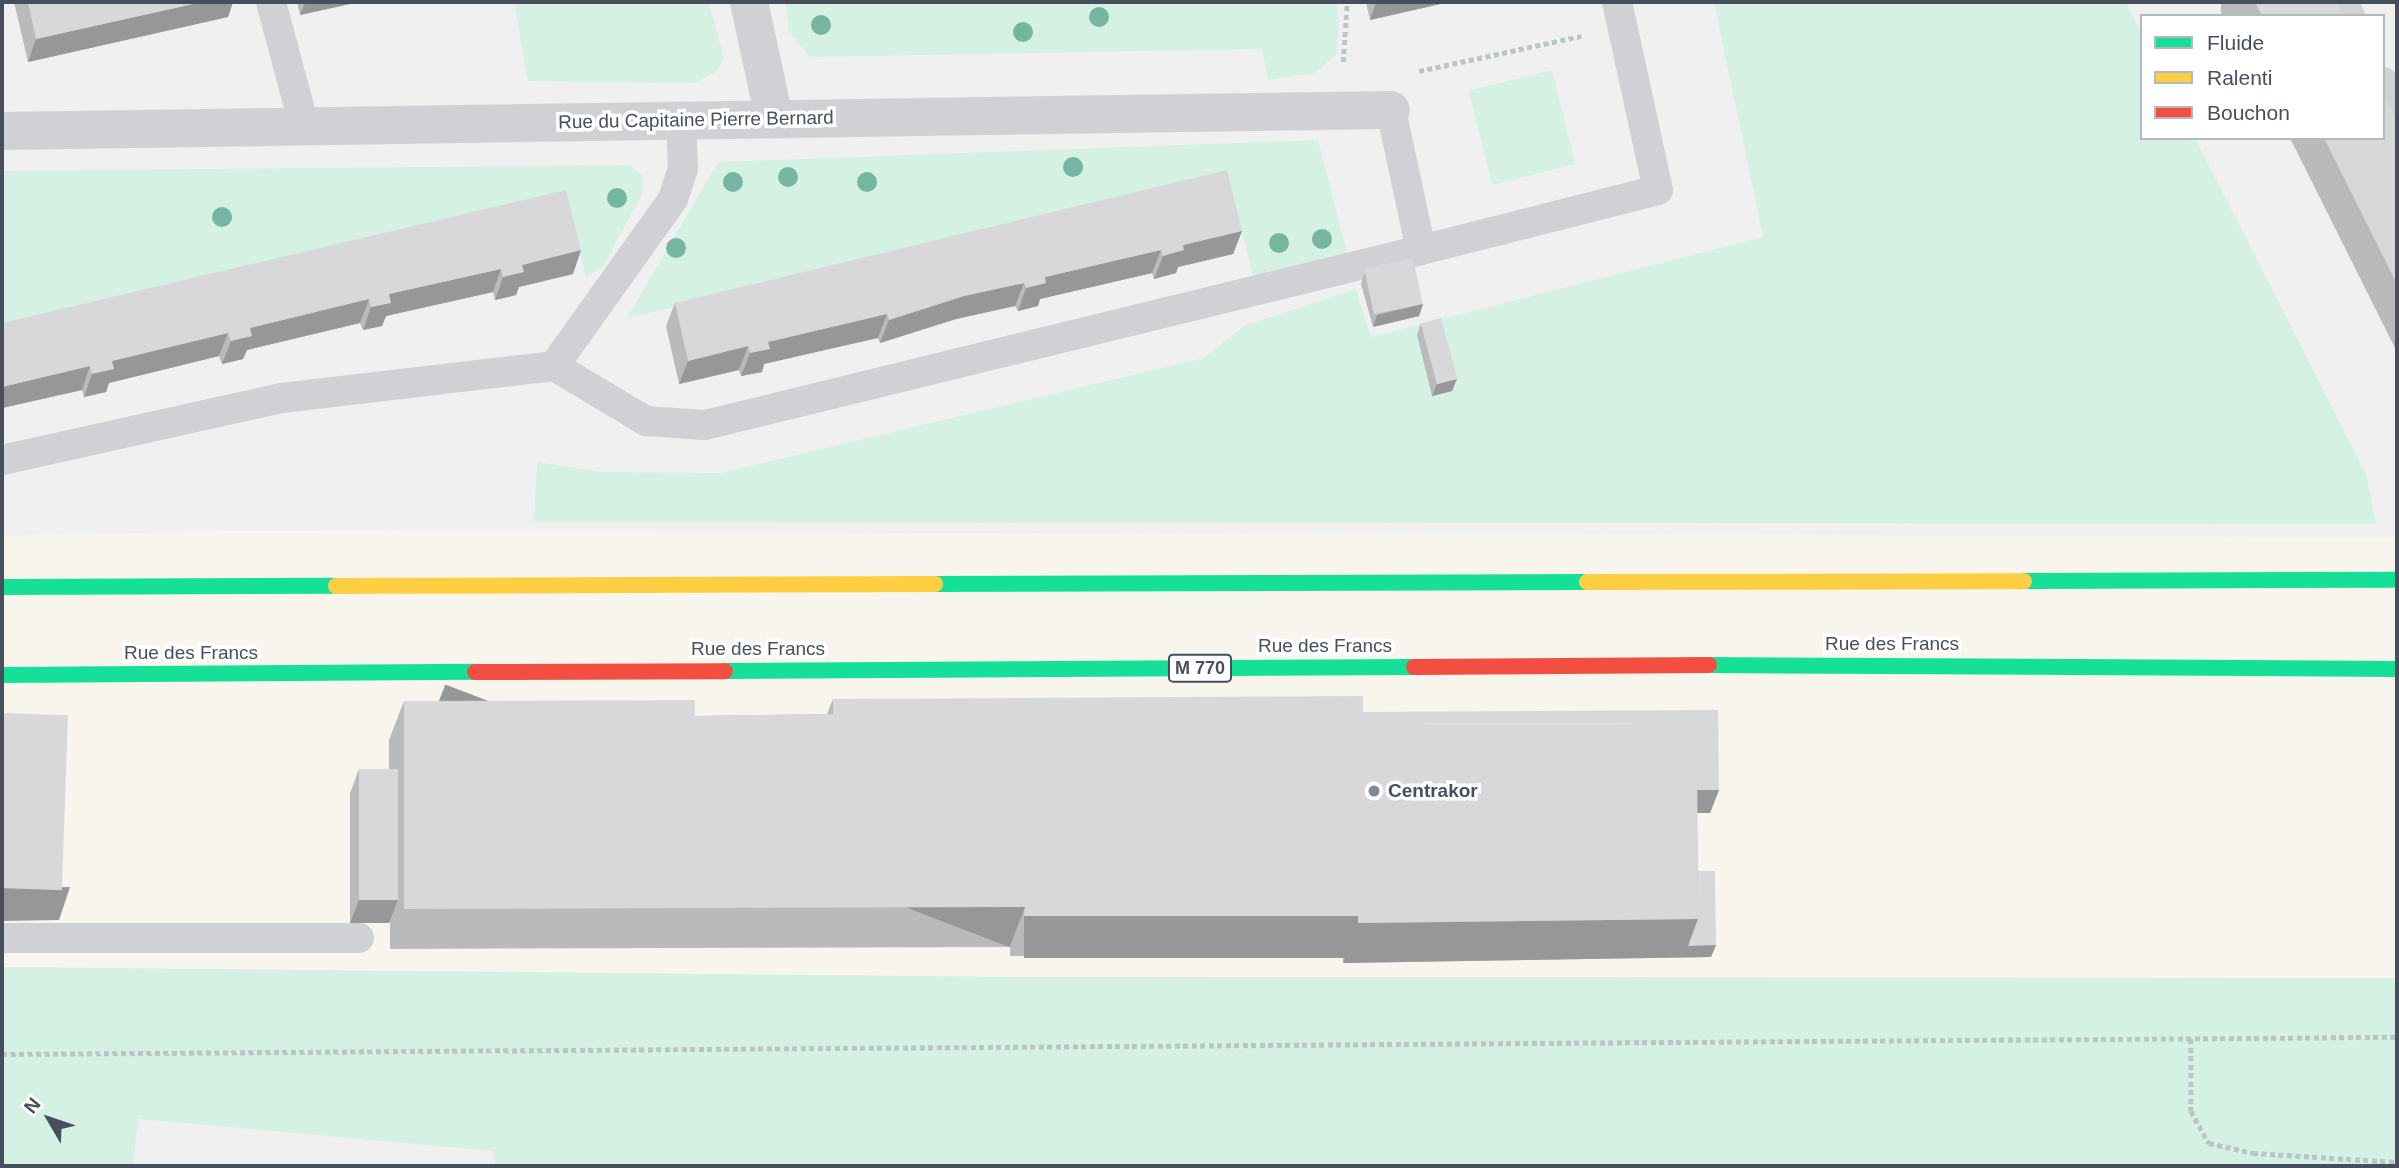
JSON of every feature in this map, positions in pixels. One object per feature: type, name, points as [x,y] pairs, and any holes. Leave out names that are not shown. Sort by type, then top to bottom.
[{"type":"main road","points":[[2,587],[2397,580]]},
{"type":"main road","name":"Rue des Francs","points":[[2,675],[1959,664],[2397,669]]},
{"type":"street","points":[[749,2],[774,118]]},
{"type":"street","name":"Rue du Capitaine Pierre Bernard","points":[[2,131],[305,129],[774,118],[1391,110]]},
{"type":"lane","points":[[271,2],[305,129]]},
{"type":"lane","points":[[2,460],[272,400],[554,366],[646,421],[705,425],[1658,190],[1620,15]]},
{"type":"lane","points":[[1391,110],[1421,250]]},
{"type":"lane","points":[[554,366],[673,198],[683,169],[681,120]]},
{"type":"lane","points":[[2,938],[359,938]]},
{"type":"path","points":[[1326,111],[1326,87],[1346,59],[1347,2]]},
{"type":"path","points":[[1413,72],[1620,15]]},
{"type":"path","points":[[1346,59],[1356,64]]},
{"type":"path","points":[[2,1054],[2397,1037]]},
{"type":"path","points":[[2191,1039],[2191,1111],[2209,1143],[2253,1153],[2397,1162]]},
{"type":"shaded area","points":[[233,531],[2397,537],[2397,978],[1025,977],[2,967],[2,536]]},
{"type":"green space","points":[[514,2],[709,2],[724,59],[717,71],[695,83],[528,81]]},
{"type":"green space","points":[[785,2],[1336,2],[1339,22],[1337,54],[1315,73],[1268,80],[1262,49],[810,57],[789,32]]},
{"type":"green space","points":[[1714,2],[2126,2],[2140,29],[2140,140],[2196,140],[2366,474],[2376,524],[534,522],[537,462],[602,472],[721,473],[1204,358],[1244,326],[1356,289],[1371,337],[1763,237]]},
{"type":"green space","points":[[1552,70],[1575,164],[1492,185],[1469,91]]},
{"type":"green space","points":[[1318,140],[1347,253],[1253,276],[1229,180],[627,318],[718,162]]},
{"type":"green space","points":[[629,165],[643,176],[641,196],[603,267],[586,276],[565,197],[2,326],[2,171]]},
{"type":"green space","points":[[2,967],[1025,977],[2397,978],[2397,1166],[495,1166],[494,1151],[138,1119],[133,1166],[2,1166]]},
{"type":"building","points":[[28,2],[202,2],[36,39]]},
{"type":"building","points":[[2255,2],[2337,2],[2343,14],[2261,14]]},
{"type":"building","points":[[2385,97],[2397,120],[2397,284],[2325,140],[2385,140]]},
{"type":"building","points":[[1227,170],[1242,231],[1183,245],[1184,250],[1163,256],[1161,250],[1045,277],[1046,283],[1026,288],[1024,283],[964,296],[889,320],[887,314],[768,342],[770,349],[750,353],[748,346],[688,361],[675,303]]},
{"type":"building","points":[[566,190],[581,250],[522,265],[524,272],[503,277],[501,269],[389,294],[391,303],[371,307],[369,299],[250,328],[252,336],[231,341],[228,333],[112,361],[114,369],[92,374],[90,366],[2,387],[2,323]]},
{"type":"building","points":[[1413,258],[1423,304],[1374,314],[1364,268]]},
{"type":"building","points":[[1441,318],[1457,379],[1437,384],[1421,323]]},
{"type":"building","points":[[1363,696],[1363,724],[1697,723],[1698,919],[1358,923],[1358,916],[1024,916],[1025,907],[404,909],[404,701],[695,700],[695,716],[833,714],[833,699]]},
{"type":"building","points":[[1718,710],[1719,790],[1697,790],[1697,723],[1363,724],[1363,712]]},
{"type":"building","points":[[2,713],[68,715],[62,890],[2,888]]},
{"type":"building","points":[[359,769],[398,769],[398,900],[359,900]]},
{"type":"building","points":[[1698,871],[1715,871],[1716,945],[1688,946],[1698,919]]},
{"type":"traffic: fast","points":[[2024,581],[2397,580]]},
{"type":"traffic: fast","points":[[935,584],[1587,582]]},
{"type":"traffic: fast","points":[[2,587],[336,586]]},
{"type":"traffic: fast","points":[[1709,665],[2397,669]]},
{"type":"traffic: fast","points":[[725,671],[1414,667]]},
{"type":"traffic: fast","points":[[2,675],[475,672]]},
{"type":"traffic: slow","points":[[1587,582],[2024,581]]},
{"type":"traffic: slow","points":[[336,586],[935,584]]},
{"type":"traffic: jam","points":[[1414,667],[1709,665]]},
{"type":"traffic: jam","points":[[475,672],[725,671]]},
{"type":"place","name":"Centrakor","points":[[1374,791]]}]
